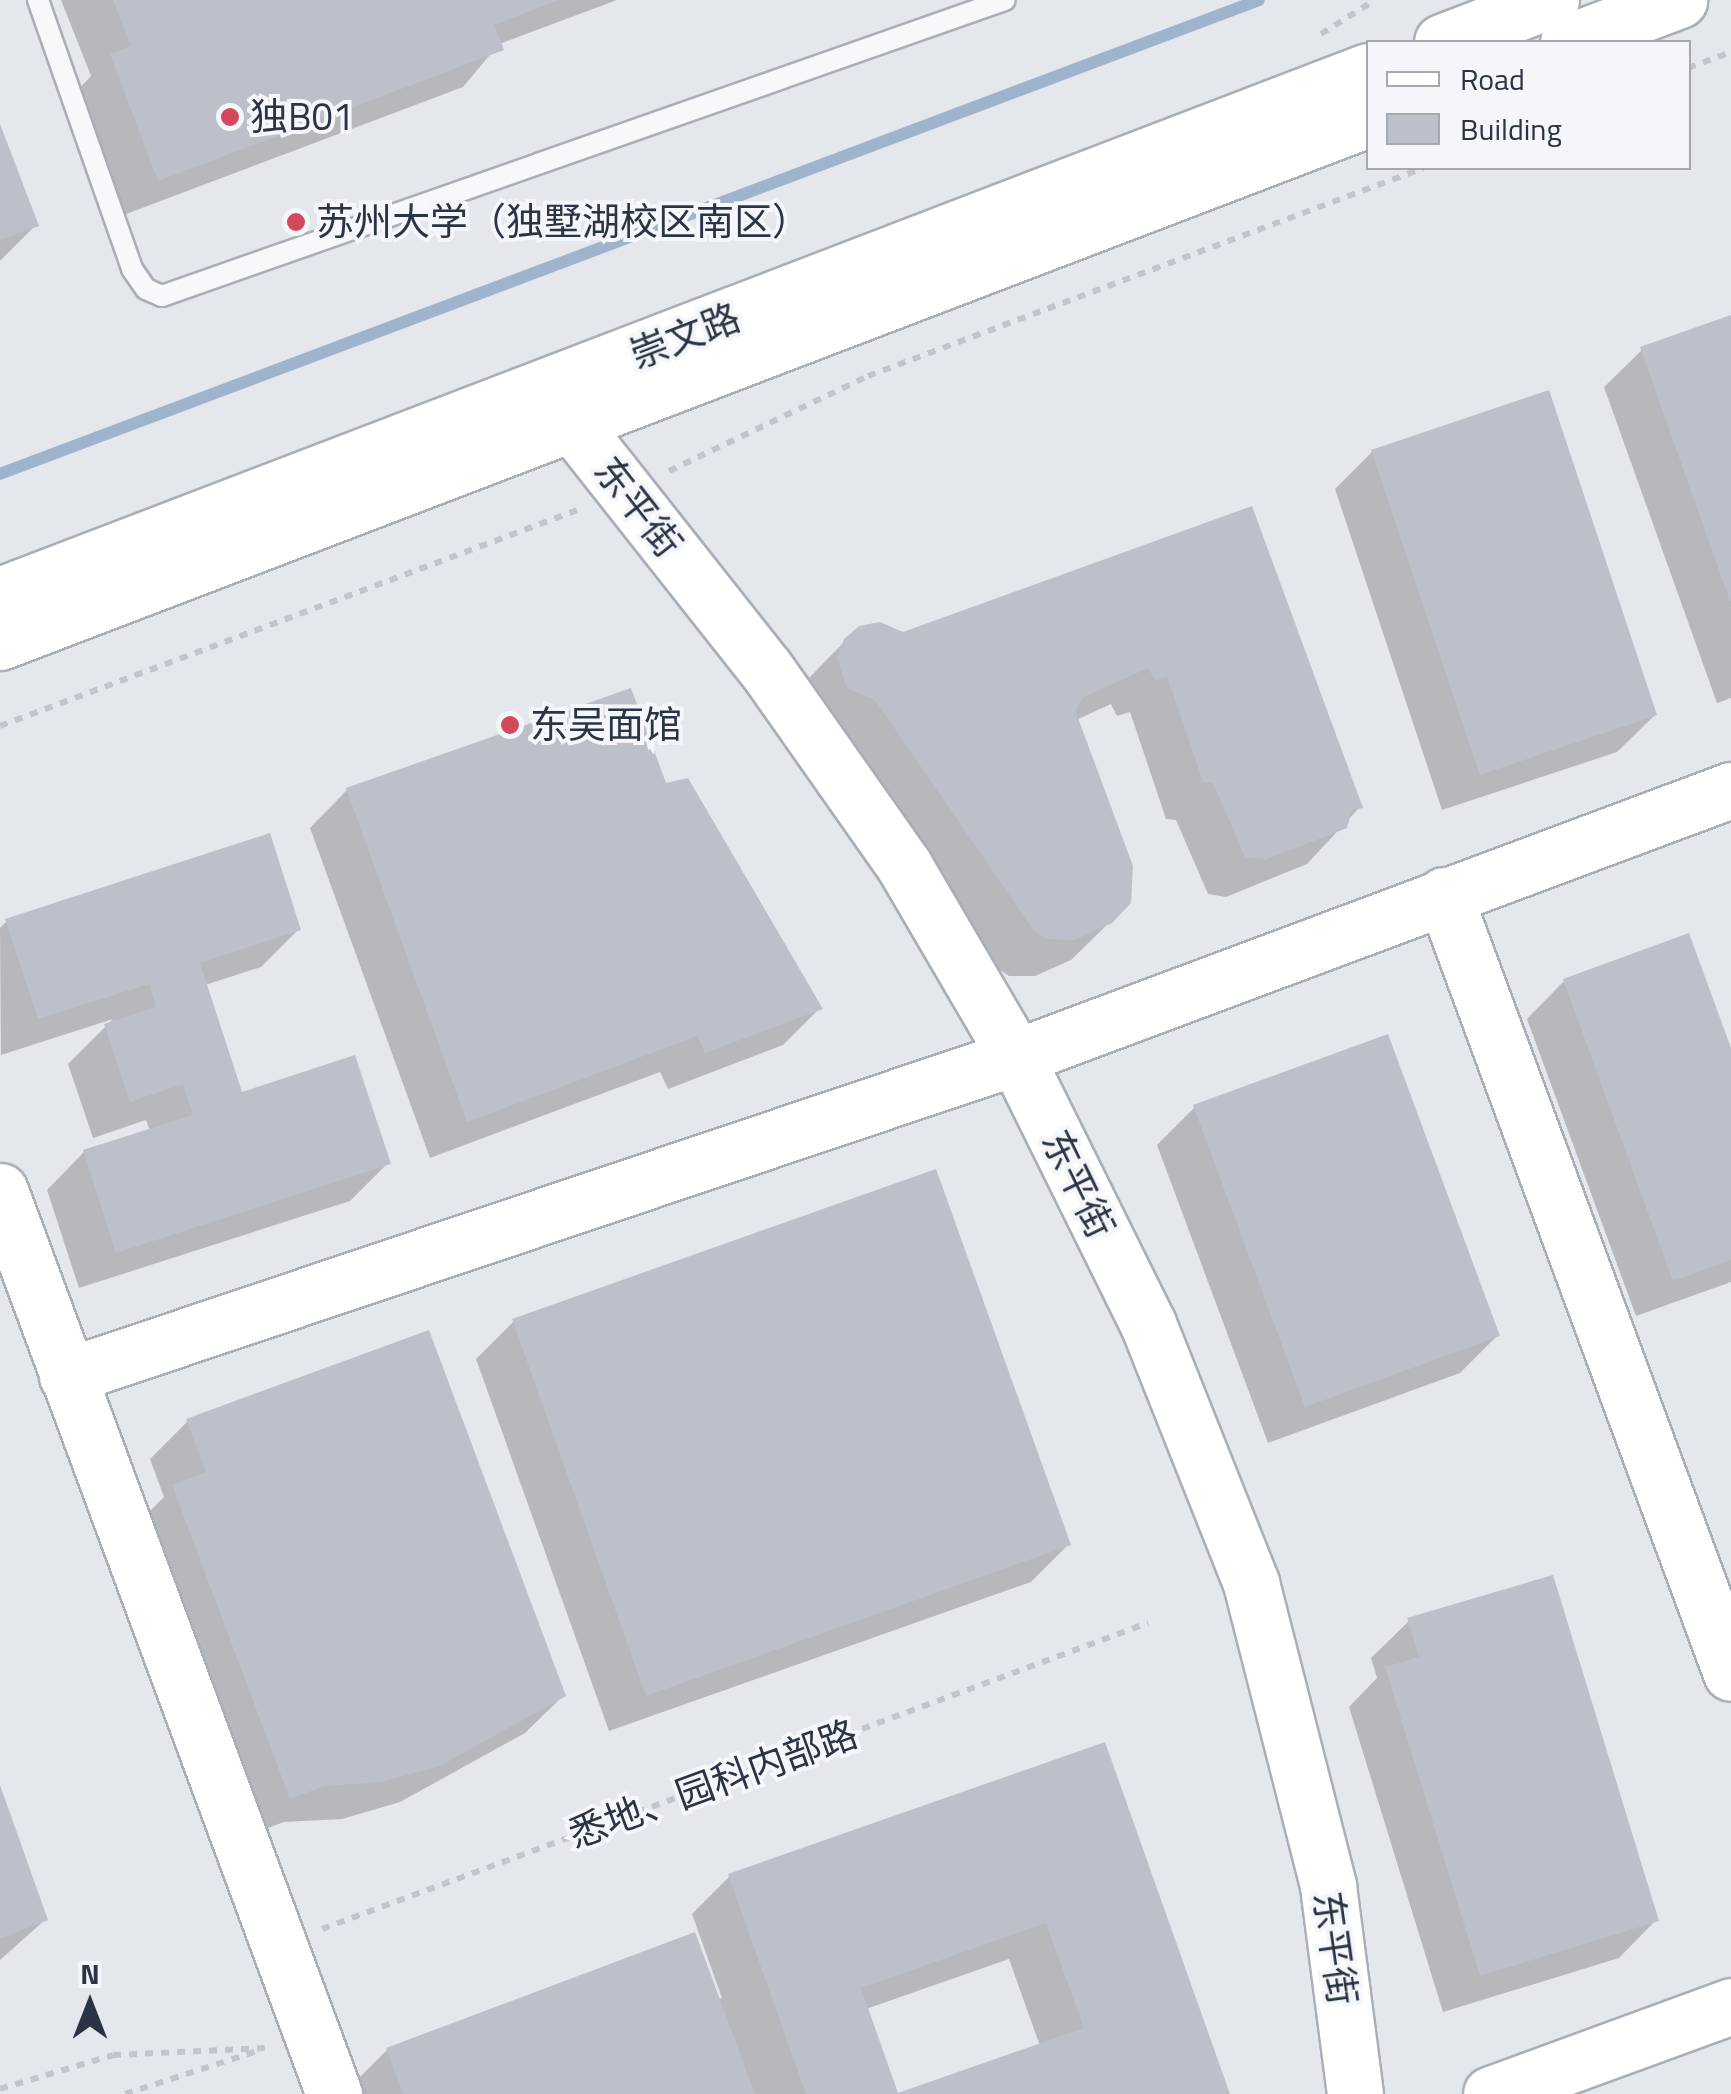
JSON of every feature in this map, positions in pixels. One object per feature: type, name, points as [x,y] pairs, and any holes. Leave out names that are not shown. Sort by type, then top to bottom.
[{"type":"street","points":[[1447,40],[1551,0]]},
{"type":"street","points":[[1573,40],[1679,0]]},
{"type":"street","name":"崇文路","points":[[0,642],[1366,72]]},
{"type":"street","name":"崇文路","points":[[0,594],[562,406],[1366,120]]},
{"type":"street","name":"东平街","points":[[562,406],[766,670],[905,867],[1016,1057],[1148,1324],[1250,1582],[1328,1886],[1355,2094]]},
{"type":"street","points":[[67,1376],[1016,1057],[1731,790]]},
{"type":"street","points":[[1444,895],[1731,1673]]},
{"type":"street","points":[[0,1191],[330,2093]]},
{"type":"street","points":[[1491,2094],[1731,2006]]},
{"type":"lane","points":[[38,0],[132,269],[146,290],[162,296],[1005,0]]},
{"type":"path","points":[[1691,67],[1731,52]]},
{"type":"path","points":[[0,726],[626,492],[868,376],[1418,170]]},
{"type":"path","name":"悉地、园科内部路","points":[[279,1945],[1148,1622]]},
{"type":"path","points":[[0,2089],[113,2055],[266,2048],[125,2094]]},
{"type":"building","name":"独B01","points":[[113,0],[558,0],[494,25],[504,50],[158,181],[110,54],[131,46]]},
{"type":"building","points":[[0,124],[39,226],[0,240]]},
{"type":"building","points":[[1731,315],[1731,601],[1730,601],[1640,347]]},
{"type":"building","points":[[1549,390],[1657,715],[1480,775],[1371,450]]},
{"type":"building","points":[[1252,506],[1363,808],[1352,810],[1347,828],[1265,860],[1245,857],[1213,783],[1203,782],[1167,676],[1155,680],[1148,668],[1084,697],[1075,710],[1133,866],[1131,903],[1112,923],[1075,940],[1047,939],[1034,931],[875,700],[847,688],[837,658],[844,639],[859,626],[880,622],[903,632]]},
{"type":"building","points":[[631,688],[666,783],[688,778],[823,1009],[705,1053],[697,1036],[467,1122],[346,788]]},
{"type":"building","points":[[270,833],[301,930],[200,963],[242,1092],[355,1055],[391,1164],[116,1253],[83,1150],[193,1115],[183,1084],[130,1102],[104,1024],[156,1007],[149,984],[38,1019],[5,919]]},
{"type":"building","points":[[1689,933],[1731,1048],[1731,1260],[1673,1281],[1563,979]]},
{"type":"building","points":[[1388,1034],[1500,1336],[1305,1407],[1193,1105]]},
{"type":"building","points":[[936,1169],[1071,1545],[646,1696],[512,1319]]},
{"type":"building","points":[[429,1330],[566,1696],[440,1766],[381,1782],[324,1786],[290,1799],[172,1485],[206,1472],[186,1419]]},
{"type":"building","points":[[1553,1575],[1659,1921],[1480,1976],[1385,1667],[1419,1657],[1407,1618]]},
{"type":"building","points":[[1105,1742],[1230,2094],[806,2094],[728,1874]],"holes":[[[1046,1923],[1084,2028],[898,2093],[861,1988]]]},
{"type":"building","points":[[0,1785],[48,1920],[0,1939]]},
{"type":"building","points":[[695,1932],[755,2094],[403,2094],[386,2048]]},
{"type":"waterway","points":[[0,474],[1259,0]]},
{"type":"place","name":"独B01","points":[[230,117]]},
{"type":"place","name":"苏州大学（独墅湖校区南区）","points":[[296,222]]},
{"type":"place","name":"东吴面馆","points":[[510,725]]}]
